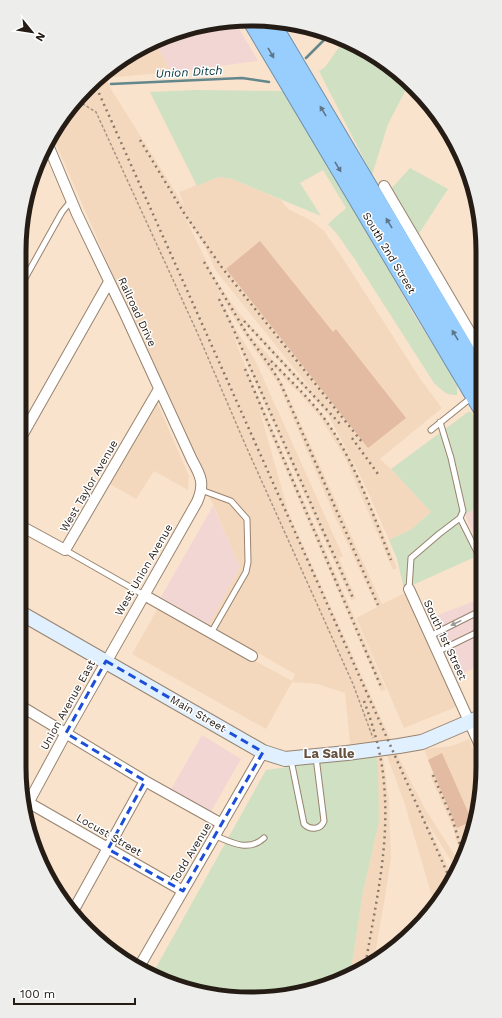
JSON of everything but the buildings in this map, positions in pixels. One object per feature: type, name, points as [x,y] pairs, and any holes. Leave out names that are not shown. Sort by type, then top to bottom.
[{"type":"highway","points":[[256,26],[304,93]]},
{"type":"highway","points":[[273,27],[304,93]]},
{"type":"highway","name":"South 2nd Street","points":[[304,93],[475,372]]},
{"type":"street","name":"Railroad Drive","points":[[48,153],[199,474],[201,490]]},
{"type":"street","points":[[384,186],[476,341]]},
{"type":"street","points":[[26,429],[109,282]]},
{"type":"street","name":"West Taylor Avenue","points":[[26,530],[65,550],[159,389]]},
{"type":"street","name":"West Union Avenue","points":[[106,661],[197,502],[201,490]]},
{"type":"street","name":"South 1st Street","points":[[409,589],[476,737]]},
{"type":"street","points":[[144,595],[252,656]]},
{"type":"street","name":"Main Street","points":[[26,616],[263,752],[285,759],[422,742],[476,719]]},
{"type":"street","name":"Union Avenue East","points":[[28,799],[106,661]]},
{"type":"street","points":[[26,709],[145,781],[222,824]]},
{"type":"street","name":"Todd Avenue","points":[[141,964],[216,836],[263,752]]},
{"type":"street","points":[[75,907],[145,781]]},
{"type":"street","name":"Locust Street","points":[[29,805],[183,891]]},
{"type":"lane","points":[[26,276],[62,212],[71,201]]},
{"type":"lane","points":[[431,430],[440,422],[476,400]]},
{"type":"lane","points":[[409,589],[411,558],[460,518],[463,511],[451,458],[440,422]]},
{"type":"lane","points":[[201,490],[231,501],[247,519],[248,562],[246,572],[211,633]]},
{"type":"lane","points":[[460,518],[476,550]]},
{"type":"lane","points":[[65,550],[144,595]]},
{"type":"lane","points":[[430,636],[476,613]]},
{"type":"lane","points":[[437,652],[476,633]]},
{"type":"lane","points":[[291,759],[304,824],[306,827],[314,828],[321,826],[324,821],[315,756]]},
{"type":"lane","points":[[216,836],[234,844],[246,846],[255,845],[264,838]]},
{"type":"path","points":[[82,103],[96,112],[188,311],[251,457],[353,684],[373,734],[375,749]]},
{"type":"highlighted area","points":[[106,661],[263,752],[183,891],[108,849],[145,781],[66,733]]},
{"type":"shaded area","points":[[236,26],[258,61],[171,72],[158,46],[207,30]]},
{"type":"shaded area","points":[[158,46],[171,72],[108,78],[126,64]]},
{"type":"shaded area","points":[[106,79],[111,89],[185,207],[179,192],[218,177],[232,179],[281,200],[288,209],[310,220],[324,231],[421,380],[442,408],[380,459],[431,512],[412,529],[389,540],[363,481],[327,413],[242,321],[248,333],[324,416],[350,457],[397,568],[393,570],[345,458],[320,417],[302,396],[272,366],[281,381],[312,448],[382,604],[405,593],[456,707],[404,728],[356,618],[377,607],[335,517],[278,383],[244,334],[218,292],[234,326],[255,360],[343,556],[339,558],[356,599],[351,600],[234,335],[241,356],[386,690],[381,691],[259,408],[289,514],[398,756],[424,807],[457,859],[454,865],[426,820],[450,872],[433,900],[404,802],[387,756],[383,756],[389,800],[391,858],[375,955],[351,969],[363,892],[379,822],[376,755],[373,742],[350,744],[345,693],[317,684],[292,682],[266,729],[132,654],[158,608],[292,681],[295,674],[209,625],[240,567],[55,141],[72,114]],"holes":[[[185,217],[204,245],[216,271],[318,398],[238,312],[214,277]]]},
{"type":"shaded area","points":[[156,400],[189,476],[188,490],[154,471],[136,499],[108,483]]},
{"type":"shaded area","points":[[213,506],[240,567],[209,625],[161,597]]},
{"type":"shaded area","points":[[476,508],[476,541],[465,514]]},
{"type":"shaded area","points":[[476,600],[476,667],[461,674],[433,617]]},
{"type":"shaded area","points":[[202,735],[241,759],[210,813],[170,791]]},
{"type":"shaded area","points":[[469,739],[476,756],[476,782],[472,811],[459,852],[453,828],[430,775],[433,773],[424,749],[452,746]]},
{"type":"green space","points":[[341,45],[364,56],[388,72],[406,89],[388,124],[372,175],[319,71],[325,67]]},
{"type":"green space","points":[[195,90],[283,91],[370,237],[414,315],[455,380],[457,395],[441,390],[434,383],[356,261],[328,224],[346,208],[323,170],[300,183],[321,216],[232,179],[218,177],[197,186],[150,92]]},
{"type":"green space","points":[[410,168],[448,189],[418,235],[390,190]]},
{"type":"green space","points":[[468,412],[471,412],[476,419],[476,508],[457,517],[475,557],[404,589],[397,559],[389,540],[412,529],[431,512],[391,469]]},
{"type":"green space","points":[[376,755],[378,767],[379,822],[363,892],[351,969],[323,980],[295,988],[266,992],[236,992],[207,988],[179,980],[154,970],[266,770]]},
{"type":"waterway","name":"Union Ditch","points":[[306,58],[325,39]]},
{"type":"waterway","name":"Union Ditch","points":[[111,84],[242,78],[269,82]]},
{"type":"railway","points":[[97,88],[448,875]]},
{"type":"railway","points":[[140,140],[184,213],[223,269],[362,442]]},
{"type":"railway","points":[[204,262],[247,334],[280,382],[378,605]]},
{"type":"railway","points":[[219,299],[353,598]]},
{"type":"railway","points":[[244,321],[342,426]]},
{"type":"railway","points":[[271,361],[321,414],[343,448],[361,485],[391,560]]},
{"type":"railway","points":[[245,369],[382,689]]},
{"type":"railway","points":[[352,438],[378,474]]},
{"type":"railway","points":[[364,701],[379,753],[383,774],[385,807],[383,853],[366,961]]},
{"type":"railway","points":[[433,775],[453,821],[461,848]]},
{"type":"district","name":"La Salle","points":[[329,753]]}]
